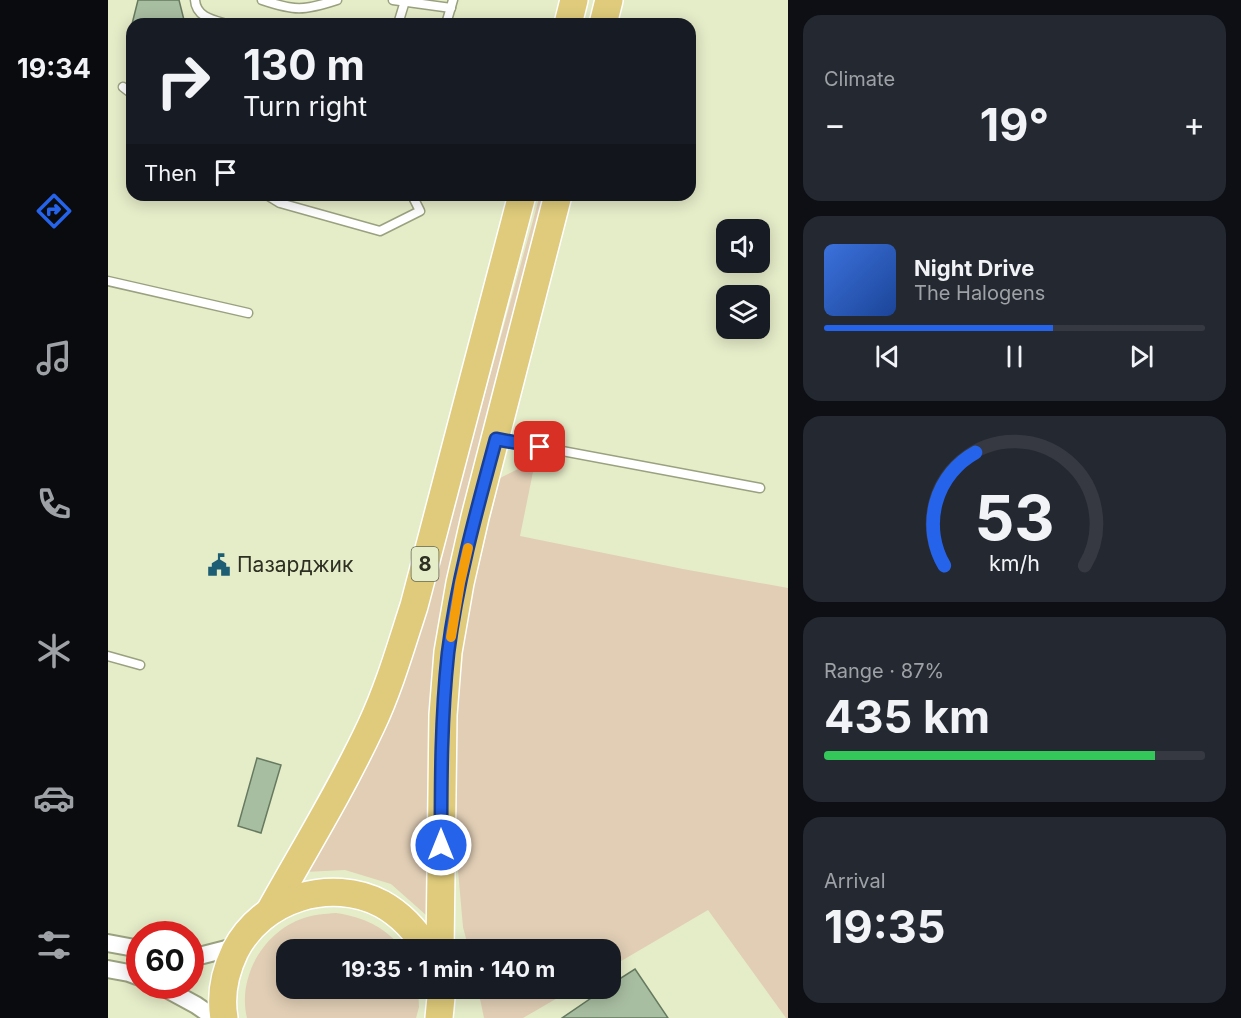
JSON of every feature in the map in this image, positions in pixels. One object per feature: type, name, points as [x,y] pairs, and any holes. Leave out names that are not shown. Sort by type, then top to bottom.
[{"type":"main road","points":[[570,18],[574,0]]},
{"type":"main road","points":[[604,18],[609,0]]},
{"type":"main road","name":"8","points":[[270,911],[344,781],[372,724],[394,668],[416,596],[520,201]]},
{"type":"main road","name":"8","points":[[440,939],[443,715],[448,652],[460,583],[556,201]]},
{"type":"main road","name":"8","points":[[224,1018],[224,984],[238,946],[252,927],[270,911],[285,903],[317,893],[333,892],[358,896],[382,904],[396,913],[421,939]]},
{"type":"street","points":[[108,943],[126,947]]},
{"type":"street","points":[[204,955],[238,946]]},
{"type":"street","points":[[108,969],[126,972]]},
{"type":"street","points":[[185,999],[215,1018]]},
{"type":"lane","points":[[195,0],[197,10],[211,18]]},
{"type":"lane","points":[[262,0],[286,8],[306,9],[337,0]]},
{"type":"lane","points":[[393,0],[452,4]]},
{"type":"lane","points":[[400,18],[405,2]]},
{"type":"lane","points":[[277,201],[380,231],[420,211],[415,201]]},
{"type":"lane","points":[[108,282],[248,313]]},
{"type":"lane","points":[[496,439],[760,488]]},
{"type":"lane","points":[[108,656],[140,665]]},
{"type":"shaded area","points":[[538,201],[543,201],[466,508],[435,907],[426,915],[391,884],[345,870],[304,872],[356,789],[390,718],[419,633]]},
{"type":"shaded area","points":[[534,467],[520,536],[788,588],[788,1018],[708,910],[621,961],[621,939],[466,939],[463,927],[453,814],[454,733],[465,623],[500,478],[518,469]]},
{"type":"shaded area","points":[[336,913],[355,917],[373,924],[394,939],[276,939],[276,999],[419,999],[416,1018],[247,1018],[246,987],[257,957],[277,933],[290,924],[312,916]]},
{"type":"shaded area","points":[[480,999],[556,999],[523,1018],[484,1018]]},
{"type":"building","points":[[138,0],[179,0],[184,18],[134,18]]},
{"type":"building","points":[[257,758],[281,765],[261,833],[238,826]]},
{"type":"building","points":[[635,969],[668,1018],[562,1018],[590,999],[621,999],[621,978]]},
{"type":"slow traffic","points":[[451,637],[468,548]]},
{"type":"place","name":"Пазарджик","points":[[219,565]]},
{"type":"route","points":[[441,845],[443,715],[448,652],[460,583],[475,518],[496,439],[540,447]]}]
